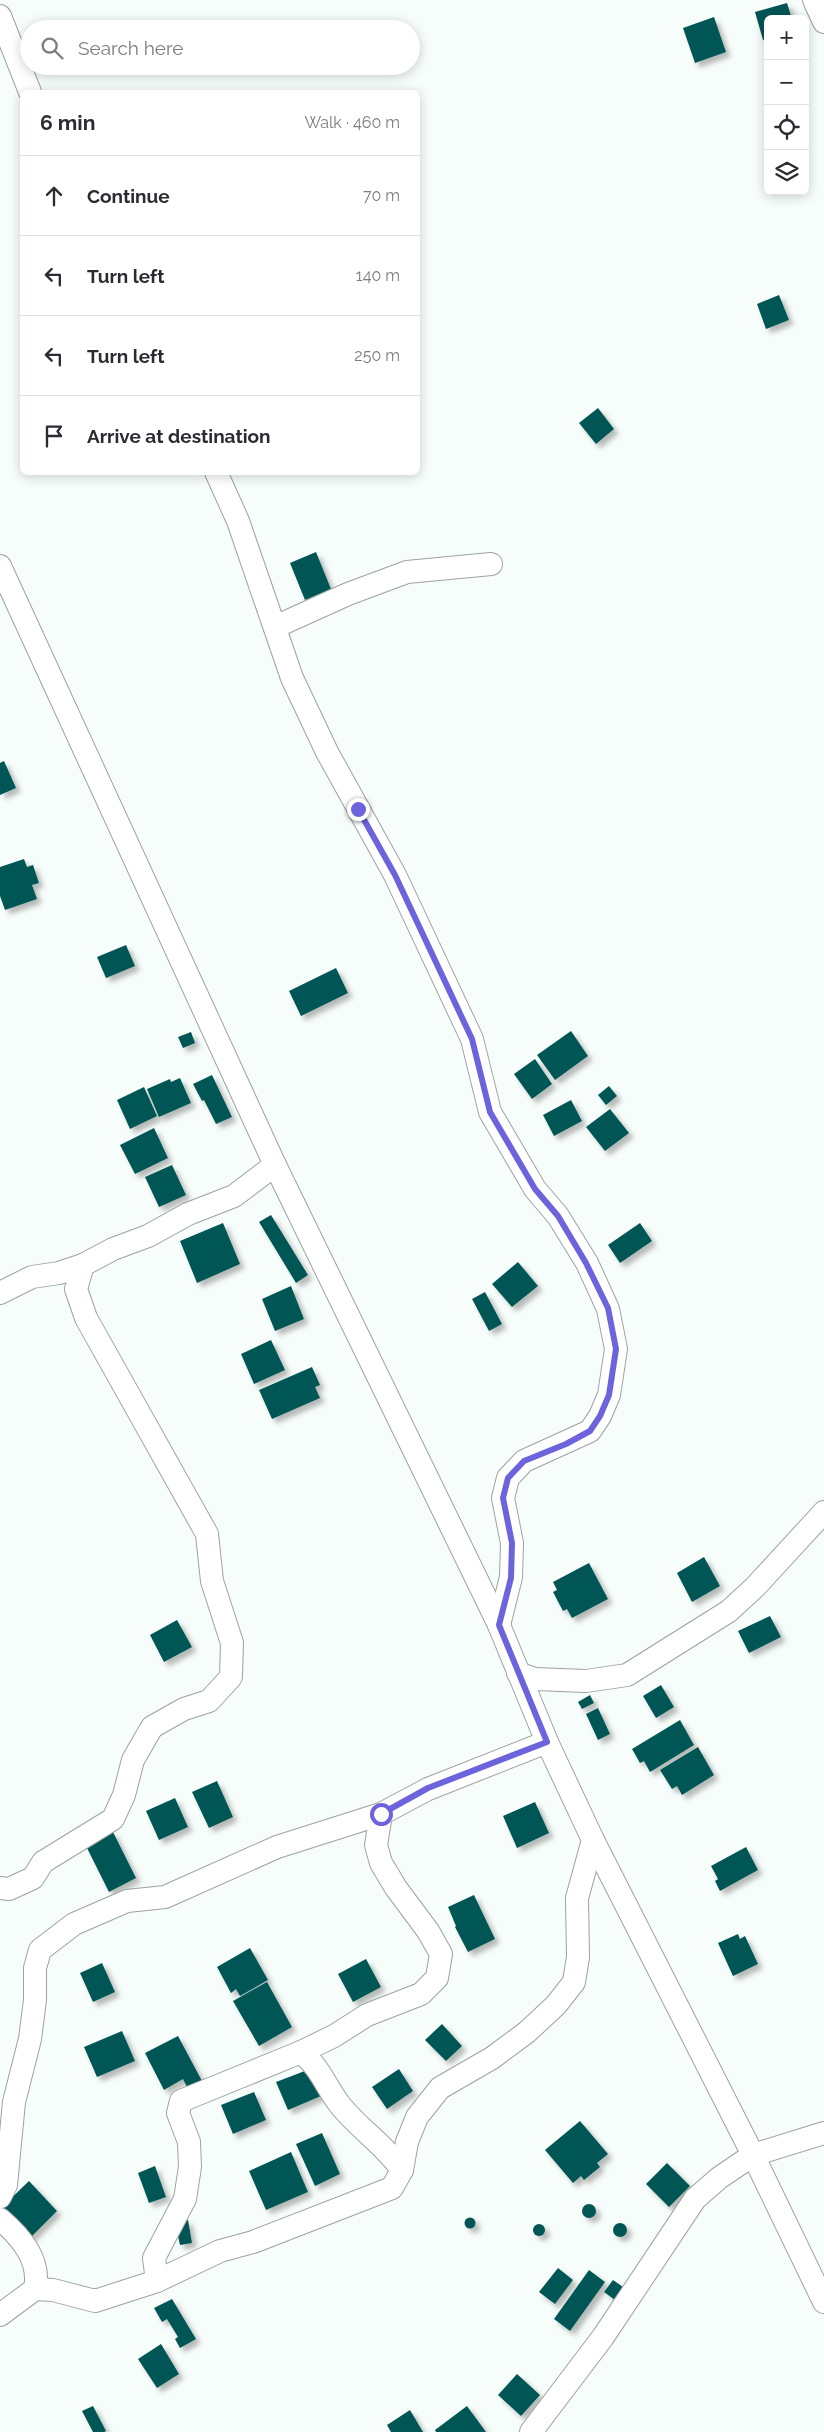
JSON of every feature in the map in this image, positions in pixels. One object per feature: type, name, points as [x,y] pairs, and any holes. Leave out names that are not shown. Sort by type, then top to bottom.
[{"type":"street","points":[[814,0],[824,22]]},
{"type":"street","points":[[0,16],[20,67]]},
{"type":"street","points":[[23,75],[29,90]]},
{"type":"street","points":[[217,475],[238,522],[292,678],[328,752],[395,875],[472,1039],[490,1112],[535,1189],[558,1216],[582,1255],[608,1308],[616,1349],[609,1395],[600,1416],[590,1431],[566,1444],[524,1461],[508,1478],[503,1498],[512,1543],[511,1578],[499,1625]]},
{"type":"street","points":[[274,628],[348,594],[407,572],[491,564]]},
{"type":"street","points":[[0,566],[275,1165],[499,1625],[547,1742],[593,1840],[753,2156],[824,2302]]},
{"type":"street","points":[[0,1293],[32,1277],[60,1273],[83,1264],[112,1249],[148,1236],[188,1214],[234,1196],[275,1165]]},
{"type":"street","points":[[0,1888],[9,1889],[33,1878],[43,1862],[113,1819],[124,1795],[133,1760],[152,1727],[184,1708],[209,1701],[231,1677],[232,1643],[212,1581],[207,1534],[86,1318],[76,1289],[83,1264]]},
{"type":"street","points":[[518,1673],[535,1679],[586,1681],[627,1674],[729,1612],[755,1587],[824,1512]]},
{"type":"street","points":[[0,2197],[6,2185],[14,2102],[30,2039],[35,1968],[40,1950],[74,1924],[127,1901],[165,1897],[277,1847],[381,1814],[428,1788],[547,1742]]},
{"type":"street","points":[[157,2281],[154,2258],[185,2199],[190,2167],[189,2142],[178,2113],[181,2100],[301,2052],[334,2036],[367,2015],[421,1994],[437,1978],[441,1954],[428,1931],[396,1888],[381,1863],[376,1845],[381,1814]]},
{"type":"street","points":[[0,2315],[35,2289],[53,2290],[95,2301],[157,2281],[220,2251],[254,2242],[392,2188],[402,2170],[407,2142],[418,2117],[440,2088],[492,2058],[527,2032],[556,2005],[574,1982],[578,1957],[577,1898],[593,1840]]},
{"type":"street","points":[[301,2052],[312,2061],[339,2104],[356,2123],[392,2155],[402,2170]]},
{"type":"street","points":[[531,2432],[603,2337],[695,2199],[719,2178],[753,2156],[824,2133]]},
{"type":"street","points":[[0,2219],[13,2230],[26,2246],[36,2266],[38,2275],[35,2289]]},
{"type":"building","points":[[787,3],[791,15],[764,15],[763,40],[755,12]]},
{"type":"building","points":[[714,17],[726,52],[695,63],[683,28]]},
{"type":"building","points":[[779,295],[789,320],[766,329],[757,304]]},
{"type":"building","points":[[598,408],[614,429],[596,444],[579,423]]},
{"type":"building","points":[[316,552],[331,589],[305,600],[290,563]]},
{"type":"building","points":[[4,761],[16,788],[0,795],[0,763]]},
{"type":"building","points":[[24,859],[27,867],[33,865],[39,883],[32,885],[37,899],[5,910],[0,896],[0,867]]},
{"type":"building","points":[[126,945],[135,966],[106,978],[97,957]]},
{"type":"building","points":[[336,968],[348,993],[301,1016],[289,991]]},
{"type":"building","points":[[571,1031],[588,1056],[555,1080],[537,1055]]},
{"type":"building","points":[[191,1032],[195,1043],[183,1048],[178,1037]]},
{"type":"building","points":[[535,1059],[552,1084],[532,1099],[514,1074]]},
{"type":"building","points":[[212,1075],[232,1117],[216,1124],[204,1100],[202,1101],[193,1084]]},
{"type":"building","points":[[180,1078],[191,1103],[159,1117],[147,1089],[170,1079],[171,1082]]},
{"type":"building","points":[[609,1086],[617,1096],[606,1105],[598,1095]]},
{"type":"building","points":[[144,1087],[157,1116],[130,1129],[117,1100]]},
{"type":"building","points":[[571,1100],[582,1121],[554,1136],[543,1115]]},
{"type":"building","points":[[610,1109],[629,1133],[605,1151],[586,1127]]},
{"type":"building","points":[[154,1128],[168,1158],[135,1174],[120,1145]]},
{"type":"building","points":[[172,1165],[186,1195],[159,1207],[145,1177]]},
{"type":"building","points":[[271,1215],[308,1275],[296,1283],[259,1222]]},
{"type":"building","points":[[223,1223],[240,1264],[197,1283],[180,1241]]},
{"type":"building","points":[[640,1223],[652,1241],[620,1263],[608,1245]]},
{"type":"building","points":[[518,1262],[538,1286],[512,1307],[492,1284]]},
{"type":"building","points":[[291,1286],[304,1319],[275,1331],[262,1299]]},
{"type":"building","points":[[485,1292],[502,1324],[489,1331],[472,1299]]},
{"type":"building","points":[[271,1340],[285,1370],[254,1384],[241,1354]]},
{"type":"building","points":[[312,1367],[320,1385],[315,1387],[320,1398],[272,1419],[259,1390]]},
{"type":"building","points":[[704,1557],[720,1586],[692,1602],[677,1573]]},
{"type":"building","points":[[589,1563],[608,1599],[572,1618],[567,1609],[563,1611],[553,1592],[557,1590],[553,1582]]},
{"type":"building","points":[[770,1616],[781,1637],[749,1653],[738,1631]]},
{"type":"building","points":[[177,1620],[192,1647],[164,1662],[150,1635]]},
{"type":"building","points":[[661,1685],[674,1707],[656,1718],[643,1696]]},
{"type":"building","points":[[590,1695],[594,1703],[582,1709],[578,1702]]},
{"type":"building","points":[[598,1708],[610,1734],[598,1740],[586,1714]]},
{"type":"building","points":[[680,1720],[694,1745],[650,1772],[644,1761],[640,1763],[632,1749]]},
{"type":"building","points":[[698,1747],[714,1775],[682,1795],[677,1786],[672,1789],[660,1770]]},
{"type":"building","points":[[217,1781],[233,1817],[209,1828],[192,1792]]},
{"type":"building","points":[[175,1798],[188,1827],[159,1840],[146,1811]]},
{"type":"building","points":[[535,1802],[549,1833],[517,1848],[503,1816]]},
{"type":"building","points":[[113,1832],[136,1878],[109,1892],[86,1846]]},
{"type":"building","points":[[746,1847],[758,1870],[720,1891],[715,1881],[718,1879],[711,1866]]},
{"type":"building","points":[[474,1895],[495,1939],[468,1952],[455,1927],[448,1907]]},
{"type":"building","points":[[738,1934],[740,1939],[745,1936],[758,1964],[733,1976],[718,1943]]},
{"type":"building","points":[[250,1948],[268,1980],[240,1996],[236,1989],[231,1993],[217,1967]]},
{"type":"building","points":[[366,1959],[381,1987],[353,2002],[338,1974]]},
{"type":"building","points":[[102,1963],[115,1992],[93,2002],[80,1973]]},
{"type":"building","points":[[267,1982],[292,2027],[259,2046],[233,2001]]},
{"type":"building","points":[[442,2024],[462,2046],[446,2061],[425,2040]]},
{"type":"building","points":[[122,2031],[135,2061],[97,2077],[84,2047]]},
{"type":"building","points":[[178,2036],[202,2081],[188,2089],[183,2079],[164,2090],[145,2053]]},
{"type":"building","points":[[310,2069],[321,2096],[288,2110],[276,2082]]},
{"type":"building","points":[[399,2069],[413,2091],[387,2109],[372,2087]]},
{"type":"building","points":[[254,2092],[266,2120],[233,2134],[221,2105]]},
{"type":"building","points":[[580,2121],[608,2154],[597,2163],[600,2167],[584,2180],[581,2176],[573,2183],[545,2150]]},
{"type":"building","points":[[322,2133],[340,2174],[315,2186],[296,2144]]},
{"type":"building","points":[[291,2152],[308,2192],[266,2210],[249,2171]]},
{"type":"building","points":[[667,2163],[690,2186],[669,2207],[646,2184]]},
{"type":"building","points":[[155,2166],[166,2197],[149,2203],[138,2173]]},
{"type":"building","points":[[29,2181],[57,2211],[30,2238],[1,2208]]},
{"type":"building","points":[[586,2204],[592,2204],[596,2211],[592,2218],[586,2218],[582,2214],[582,2208]]},
{"type":"building","points":[[470,2217],[476,2223],[470,2229],[464,2223]]},
{"type":"building","points":[[188,2220],[192,2243],[180,2245],[175,2223]]},
{"type":"building","points":[[617,2223],[623,2223],[627,2230],[623,2237],[617,2237],[613,2233],[613,2227]]},
{"type":"building","points":[[537,2224],[541,2224],[545,2230],[541,2236],[537,2236],[533,2232],[533,2228]]},
{"type":"building","points":[[558,2268],[573,2280],[555,2304],[539,2292]]},
{"type":"building","points":[[589,2270],[605,2282],[570,2331],[554,2319]]},
{"type":"building","points":[[613,2280],[623,2287],[615,2300],[604,2292]]},
{"type":"building","points":[[172,2299],[196,2339],[180,2348],[175,2339],[178,2337],[167,2319],[162,2322],[154,2308]]},
{"type":"building","points":[[161,2344],[179,2374],[157,2388],[138,2359]]},
{"type":"building","points":[[517,2374],[540,2395],[521,2416],[498,2395]]},
{"type":"building","points":[[93,2406],[106,2431],[104,2432],[93,2432],[82,2411]]},
{"type":"building","points":[[467,2406],[486,2432],[436,2432],[435,2430]]},
{"type":"building","points":[[410,2410],[423,2432],[391,2432],[387,2425]]},
{"type":"route","points":[[358,809],[395,875],[472,1039],[483,1077],[490,1112],[535,1189],[558,1216],[586,1263],[608,1308],[616,1349],[609,1395],[600,1416],[590,1431],[566,1444],[524,1461],[508,1478],[503,1498],[508,1515],[512,1543],[511,1578],[499,1625],[547,1742],[428,1788],[381,1814]]}]
